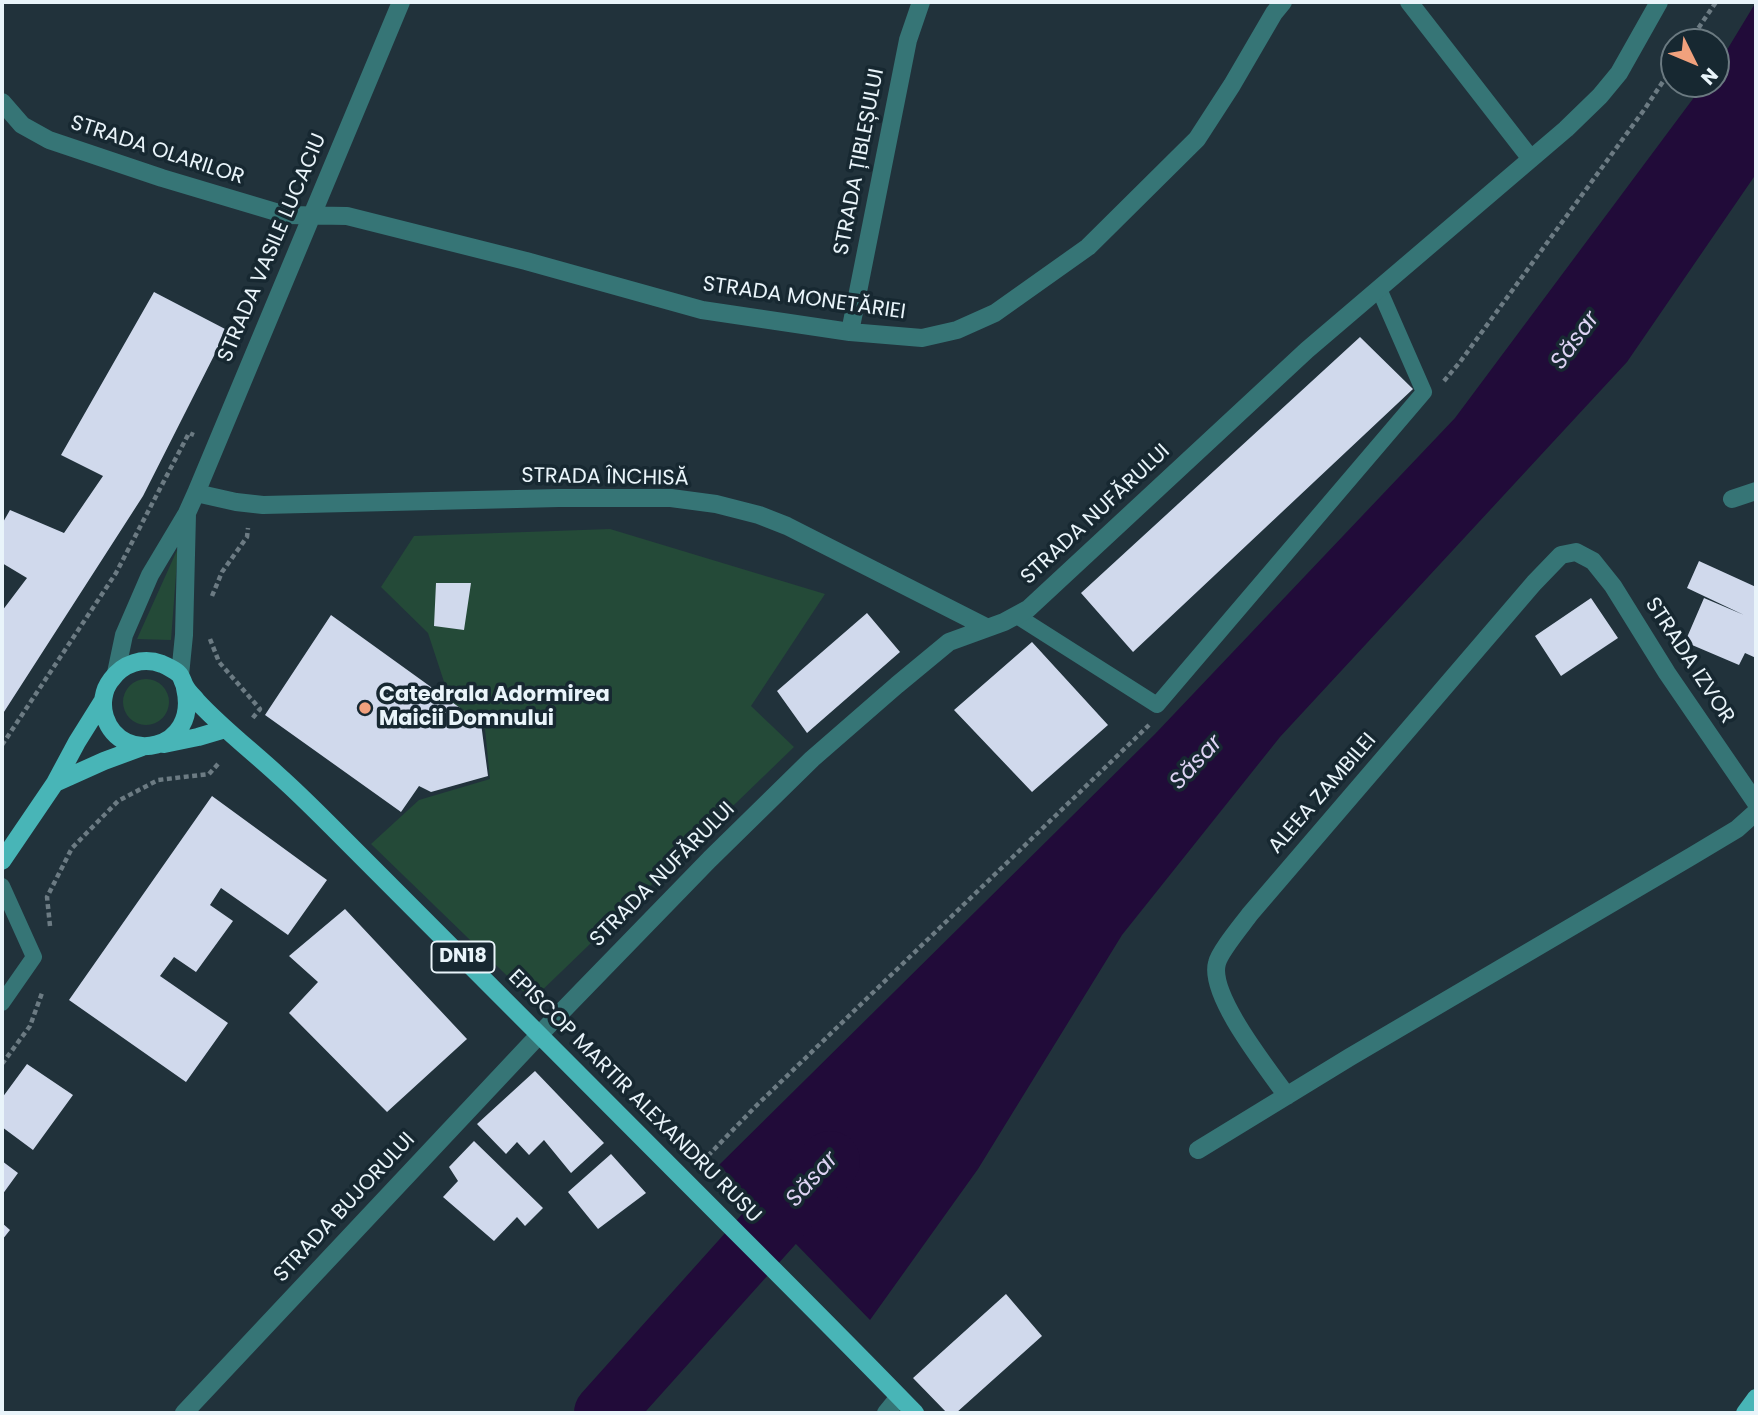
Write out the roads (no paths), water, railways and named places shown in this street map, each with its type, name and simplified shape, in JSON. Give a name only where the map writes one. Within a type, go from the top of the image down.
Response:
[{"type":"main road","points":[[2,861],[55,783],[116,673],[131,663],[147,661],[163,665],[183,682],[188,702],[187,716],[172,738],[104,761],[55,783]]},
{"type":"main road","name":"DN18","points":[[183,682],[225,729]]},
{"type":"main road","points":[[102,702],[109,727],[118,737],[130,743],[149,746],[225,729]]},
{"type":"main road","name":"EPISCOP MARTIR ALEXANDRU RUSU","points":[[225,729],[281,777],[323,818],[915,1413]]},
{"type":"main road","points":[[1745,1413],[1756,1398]]},
{"type":"street","name":"STRADA VASILE LUCACIU","points":[[116,673],[124,635],[150,575],[196,493],[401,2]]},
{"type":"street","name":"STRADA ȚIBLEȘULUI","points":[[850,332],[908,40],[921,2]]},
{"type":"street","name":"STRADA MONETĂRIEI","points":[[311,216],[347,216],[526,261],[702,310],[850,332],[922,338],[957,330],[996,313],[1088,247],[1197,139],[1273,13],[1283,2]]},
{"type":"street","points":[[1409,2],[1531,159]]},
{"type":"street","name":"STRADA NUFĂRULUI","points":[[540,1034],[710,859],[813,759],[949,642],[1017,616],[1028,609],[1307,350],[1566,130],[1619,73],[1659,2]]},
{"type":"street","name":"STRADA OLARILOR","points":[[2,102],[22,125],[49,140],[162,178],[286,215],[311,216]]},
{"type":"street","points":[[1732,499],[1756,491]]},
{"type":"street","name":"STRADA ÎNCHISĂ","points":[[196,493],[263,505],[559,498],[671,498],[716,504],[759,514],[787,526],[986,627]]},
{"type":"street","name":"STRADA VASILE LUCACIU","points":[[183,682],[187,513]]},
{"type":"street","name":"STRADA IZVOR","points":[[1576,552],[1593,561],[1613,586],[1667,673],[1756,803]]},
{"type":"street","name":"ALEEA ZAMBILEI","points":[[1287,1096],[1239,1028],[1219,992],[1216,964],[1250,914],[1534,583],[1561,555],[1576,552]]},
{"type":"street","points":[[1198,1150],[1737,829],[1756,812]]},
{"type":"street","name":"STRADA BUJORULUI","points":[[184,1413],[540,1034]]},
{"type":"street","points":[[886,1413],[899,1397]]},
{"type":"lane","points":[[1017,616],[1157,705],[1424,392],[1379,289]]},
{"type":"lane","points":[[2,886],[34,957],[2,1003]]},
{"type":"water","points":[[1756,2],[1756,174],[1627,362],[1280,737],[1122,935],[978,1169],[870,1320],[719,1165],[1155,734],[1455,418],[1694,98],[1730,98],[1730,45]]},
{"type":"waterway","name":"Săsar","points":[[604,1413],[830,1161]]},
{"type":"place","name":"Catedrala Adormirea Maicii Domnului","points":[[365,708]]}]
